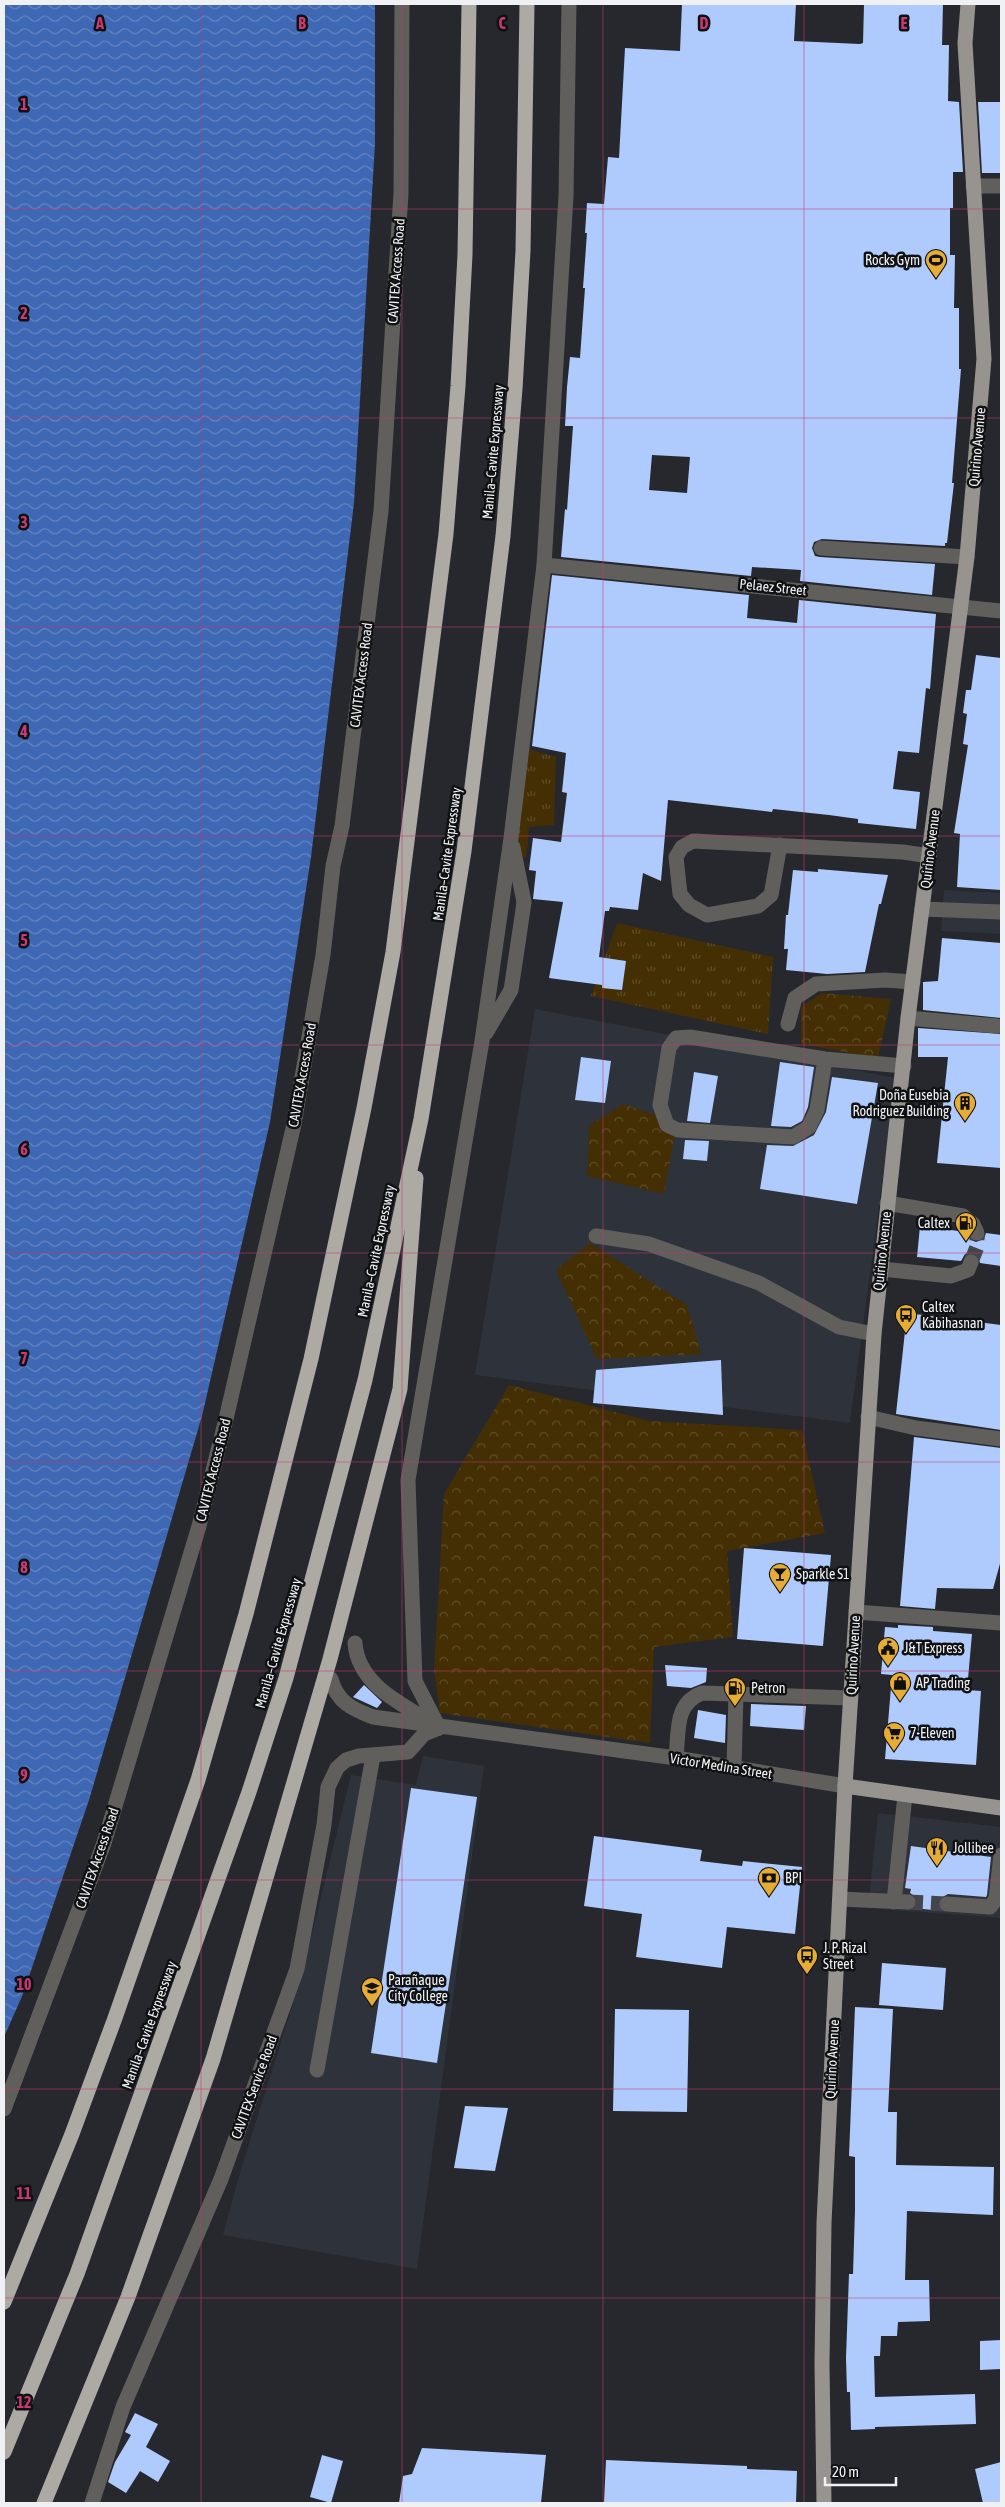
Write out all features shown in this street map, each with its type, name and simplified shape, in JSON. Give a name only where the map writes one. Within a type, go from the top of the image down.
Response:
[{"type":"highway","points":[[4,2302],[86,2098],[198,1780],[246,1614],[308,1368],[364,1108],[393,952],[446,534],[458,386],[465,255],[469,4]]},
{"type":"highway","name":"Manila–Cavite Expressway","points":[[4,2452],[77,2274],[246,1802],[283,1687],[365,1380],[421,1119],[464,851],[502,536],[515,389],[523,251],[527,4]]},
{"type":"highway","points":[[44,2503],[128,2297],[213,2058],[358,1554],[400,1389],[421,1119]]},
{"type":"main road","name":"Quirino Avenue","points":[[824,2503],[824,2223],[845,1786],[874,1334],[908,1018],[966,558],[984,359],[972,186],[965,44],[968,4]]},
{"type":"main road","name":"Victor Medina Street","points":[[845,1786],[1001,1808]]},
{"type":"street","name":"CAVITEX Access Road","points":[[4,2109],[104,1843],[199,1526],[228,1410],[294,1124],[323,955],[333,866],[342,826],[381,511],[402,193],[402,4]]},
{"type":"street","points":[[439,1728],[415,1681],[408,1480],[482,1041],[511,838],[544,564],[566,196],[569,4]]},
{"type":"street","points":[[972,186],[1001,186]]},
{"type":"street","points":[[820,548],[966,558]]},
{"type":"street","name":"Pelaez Street","points":[[544,564],[960,605],[1001,611]]},
{"type":"street","points":[[482,1041],[511,990],[524,902],[511,838]]},
{"type":"street","points":[[780,845],[771,895],[758,906],[707,915],[689,905],[680,894],[676,857],[682,847],[693,841],[780,845],[903,852],[929,856]]},
{"type":"street","points":[[922,909],[1001,912]]},
{"type":"street","points":[[788,1024],[795,998],[816,984],[885,980],[913,982]]},
{"type":"street","points":[[908,1018],[997,1026]]},
{"type":"street","points":[[825,1059],[816,1110],[810,1127],[793,1137],[678,1130],[667,1125],[660,1106],[669,1048],[676,1038],[690,1037],[825,1059],[904,1066]]},
{"type":"street","points":[[887,1203],[963,1216],[973,1224],[976,1233]]},
{"type":"street","points":[[596,1236],[649,1244],[759,1284],[839,1327],[874,1334]]},
{"type":"street","points":[[881,1270],[951,1276],[968,1270],[971,1262]]},
{"type":"street","points":[[868,1417],[916,1428],[1001,1439]]},
{"type":"street","points":[[856,1612],[1001,1623]]},
{"type":"street","points":[[355,1643],[359,1664],[375,1685],[439,1728]]},
{"type":"street","name":"Victor Medina Street","points":[[332,1679],[338,1697],[360,1712],[373,1717],[439,1728],[676,1758],[845,1786]]},
{"type":"street","points":[[676,1758],[682,1707],[690,1697],[702,1693],[851,1698]]},
{"type":"street","points":[[734,1768],[736,1694]]},
{"type":"street","name":"CAVITEX Service Road","points":[[92,2503],[123,2407],[221,2179],[297,1969],[324,1825],[328,1787],[337,1768],[346,1760],[359,1756],[408,1752],[424,1734],[439,1728]]},
{"type":"street","points":[[317,2070],[373,1756]]},
{"type":"street","points":[[840,1899],[901,1902],[905,1795]]},
{"type":"street","points":[[947,1904],[990,1906],[994,1903],[1001,1855]]},
{"type":"shaded area","points":[[944,890],[1001,893],[1001,934],[941,931]]},
{"type":"shaded area","points":[[535,1009],[896,1078],[850,1423],[475,1375]]},
{"type":"shaded area","name":"Parañaque City College","points":[[423,1756],[484,1766],[417,2269],[223,2235],[240,2172],[300,1982],[351,1775],[416,1785]]},
{"type":"shaded area","name":"Jollibee","points":[[878,1813],[1001,1827],[1001,1918],[868,1908]]},
{"type":"green space","points":[[524,748],[556,757],[554,825],[529,827],[526,857],[517,855]]},
{"type":"green space","points":[[617,923],[773,957],[768,1034],[591,996]]},
{"type":"green space","points":[[822,993],[891,999],[878,1058],[801,1044],[801,1007]]},
{"type":"green space","points":[[623,1104],[677,1122],[664,1194],[587,1176],[589,1126]]},
{"type":"green space","points":[[590,1243],[687,1305],[701,1354],[597,1359],[556,1270]]},
{"type":"green space","points":[[509,1385],[650,1421],[802,1430],[825,1533],[727,1551],[733,1637],[654,1647],[650,1743],[440,1713],[434,1670],[444,1494]]},
{"type":"water","points":[[4,4],[375,4],[375,143],[354,503],[311,857],[270,1122],[202,1416],[89,1800],[23,1994],[4,2037]]},
{"type":"building","points":[[682,4],[796,4],[794,41],[860,44],[863,43],[864,4],[943,4],[942,45],[949,45],[948,101],[959,102],[963,172],[953,172],[953,208],[950,208],[950,255],[955,255],[954,308],[959,308],[959,369],[961,369],[952,483],[954,483],[947,543],[945,543],[945,546],[822,539],[814,542],[812,548],[815,556],[820,557],[935,564],[932,595],[800,581],[801,570],[752,567],[751,576],[561,557],[565,509],[567,510],[573,426],[565,426],[567,387],[570,357],[580,358],[585,288],[583,288],[587,203],[604,204],[608,157],[619,158],[625,48],[680,51]],"holes":[[[652,455],[690,457],[687,493],[649,490]]]},
{"type":"building","points":[[978,102],[1001,102],[1001,173],[982,173]]},
{"type":"building","points":[[552,575],[749,595],[747,618],[797,623],[799,600],[936,614],[930,689],[926,688],[919,753],[898,751],[893,789],[920,792],[916,829],[858,823],[858,819],[829,815],[773,809],[772,812],[668,800],[661,881],[643,873],[638,910],[610,907],[609,911],[605,911],[599,957],[626,961],[622,990],[602,988],[602,985],[549,978],[563,902],[533,899],[536,871],[529,870],[533,838],[561,842],[567,793],[562,792],[566,753],[532,746]]},
{"type":"building","points":[[976,655],[1001,658],[1001,890],[957,887],[960,834],[954,833],[968,745],[963,744],[967,714],[963,713],[966,690],[971,690]]},
{"type":"building","points":[[818,869],[888,875],[881,904],[879,904],[865,972],[827,974],[786,970],[788,949],[784,949],[786,915],[788,915],[793,870],[818,872]]},
{"type":"building","points":[[942,938],[1001,943],[1001,1018],[923,1010],[923,982],[938,981]]},
{"type":"building","points":[[918,1028],[1001,1034],[1001,1168],[937,1163],[948,1057],[918,1057]]},
{"type":"building","points":[[581,1057],[611,1061],[605,1103],[575,1100]]},
{"type":"building","points":[[780,1062],[814,1067],[808,1107],[802,1121],[791,1127],[771,1126]]},
{"type":"building","points":[[694,1072],[718,1076],[710,1123],[687,1121]]},
{"type":"building","points":[[832,1077],[878,1083],[857,1204],[760,1189],[767,1145],[793,1146],[814,1135],[826,1112]]},
{"type":"building","points":[[685,1140],[709,1141],[707,1161],[683,1159]]},
{"type":"building","points":[[920,1226],[966,1232],[971,1240],[976,1242],[984,1239],[986,1233],[1001,1235],[1001,1266],[980,1263],[978,1256],[974,1253],[965,1254],[961,1261],[917,1257]]},
{"type":"building","points":[[907,1313],[1001,1325],[1001,1430],[896,1414]]},
{"type":"building","points":[[721,1360],[723,1415],[593,1403],[596,1370]]},
{"type":"building","points":[[914,1437],[1001,1448],[1001,1560],[993,1589],[937,1588],[935,1609],[900,1606]]},
{"type":"building","points":[[744,1548],[831,1555],[823,1646],[737,1639]]},
{"type":"building","points":[[898,1625],[933,1627],[933,1631],[972,1634],[967,1690],[981,1691],[976,1765],[885,1759],[892,1675],[881,1674],[885,1627],[898,1628]]},
{"type":"building","points":[[665,1665],[707,1668],[706,1682],[691,1688],[667,1686]]},
{"type":"building","points":[[364,1685],[382,1702],[377,1708],[353,1697]]},
{"type":"building","points":[[751,1704],[806,1706],[804,1730],[750,1726]]},
{"type":"building","points":[[698,1710],[726,1715],[725,1743],[694,1738]]},
{"type":"building","points":[[411,1788],[477,1797],[437,2063],[371,2053]]},
{"type":"building","points":[[594,1836],[702,1850],[700,1861],[742,1866],[743,1861],[802,1867],[795,1934],[727,1927],[722,1968],[636,1957],[642,1914],[584,1906]]},
{"type":"building","points":[[911,1846],[991,1857],[986,1897],[948,1894],[939,1899],[938,1904],[941,1911],[915,1908],[916,1897],[910,1893],[911,1889],[905,1888]]},
{"type":"building","points":[[882,1963],[946,1968],[943,2010],[879,2005]]},
{"type":"building","points":[[855,2007],[893,2009],[888,2112],[897,2112],[896,2165],[994,2167],[993,2215],[907,2211],[905,2280],[929,2280],[930,2321],[898,2322],[897,2336],[881,2336],[880,2356],[874,2356],[875,2397],[975,2394],[976,2424],[875,2427],[875,2429],[851,2430],[850,2392],[847,2392],[846,2358],[849,2274],[853,2274],[855,2210],[855,2157],[849,2156]]},
{"type":"building","points":[[615,2009],[689,2010],[687,2112],[613,2111]]},
{"type":"building","points":[[465,2106],[508,2108],[495,2171],[454,2168]]},
{"type":"building","points":[[1001,2340],[1001,2369],[980,2370],[980,2341]]},
{"type":"building","points":[[135,2413],[158,2424],[146,2447],[170,2461],[158,2482],[140,2471],[126,2493],[108,2482],[115,2462],[131,2435],[125,2432]]},
{"type":"building","points":[[422,2448],[546,2455],[541,2503],[399,2503],[403,2476],[412,2474]]},
{"type":"building","points":[[322,2455],[343,2461],[331,2503],[310,2497]]},
{"type":"building","points":[[606,2460],[747,2466],[747,2469],[797,2471],[796,2503],[604,2503]]},
{"type":"building","points":[[1001,2462],[1001,2503],[983,2503],[975,2469]]},
{"type":"tunnel","points":[[971,1262],[977,1247],[977,1233]]},
{"type":"tunnel","points":[[908,1902],[947,1904]]},
{"type":"place","name":"Rocks Gym","points":[[936,279]]},
{"type":"place","name":"Doña Eusebia Rodriguez Building","points":[[965,1122]]},
{"type":"place","name":"Caltex","points":[[966,1242]]},
{"type":"place","name":"Caltex Kabihasnan","points":[[906,1334]]},
{"type":"place","name":"Sparkle S1","points":[[780,1593]]},
{"type":"place","name":"J&T Express","points":[[888,1667]]},
{"type":"place","name":"AP Trading","points":[[900,1702]]},
{"type":"place","name":"Petron","points":[[735,1707]]},
{"type":"place","name":"7-Eleven","points":[[894,1752]]},
{"type":"place","name":"Jollibee","points":[[937,1867]]},
{"type":"place","name":"BPI","points":[[769,1897]]},
{"type":"place","name":"J. P. Rizal Street","points":[[807,1975]]},
{"type":"place","name":"Parañaque City College","points":[[372,2007]]}]
